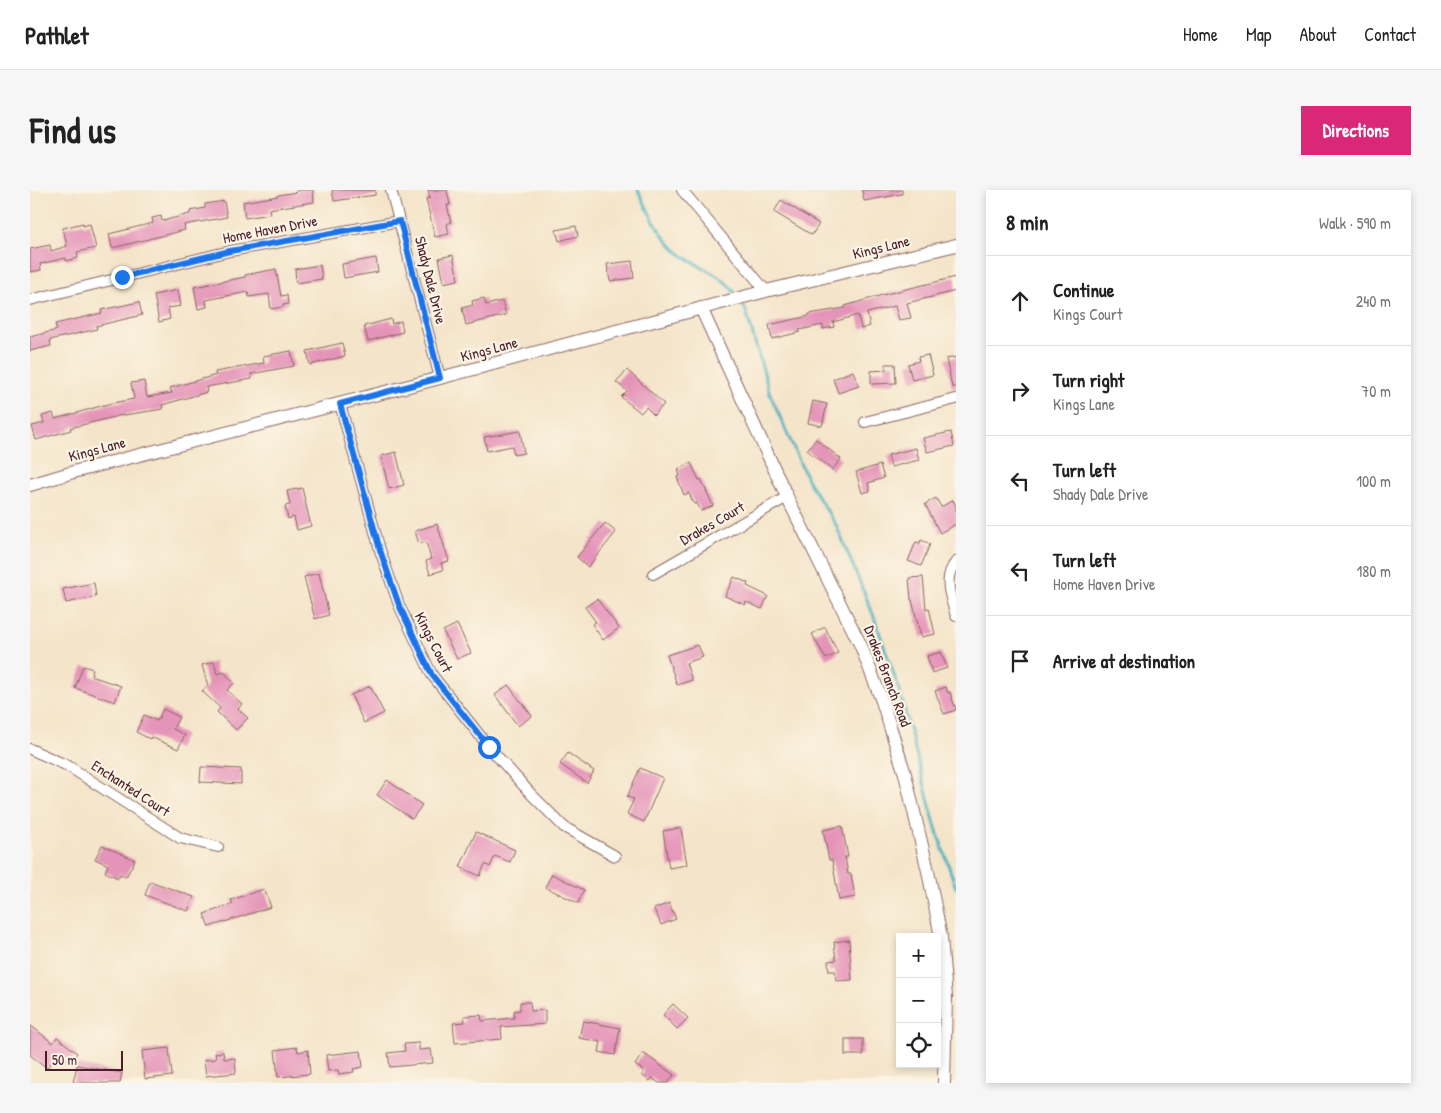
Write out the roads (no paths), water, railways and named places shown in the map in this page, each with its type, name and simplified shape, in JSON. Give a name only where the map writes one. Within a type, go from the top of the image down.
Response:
[{"type":"street","name":"Shady Dale Drive","points":[[391,190],[440,378]]},
{"type":"street","points":[[682,190],[766,291]]},
{"type":"street","name":"Home Haven Drive","points":[[30,300],[230,251],[400,221]]},
{"type":"street","name":"Kings Lane","points":[[30,485],[77,471],[440,378],[766,291],[956,245]]},
{"type":"street","name":"Drakes Branch Road","points":[[701,308],[741,400],[861,646],[882,701],[905,774],[941,936],[946,997],[944,1083]]},
{"type":"street","points":[[865,422],[956,399]]},
{"type":"street","name":"Kings Court","points":[[340,404],[380,550],[399,605],[432,675],[489,747],[531,794],[564,827],[615,856]]},
{"type":"street","name":"Drakes Court","points":[[653,574],[787,497]]},
{"type":"street","points":[[956,562],[951,568],[947,583],[956,616]]},
{"type":"street","name":"Enchanted Court","points":[[30,749],[68,766],[180,838],[218,848]]},
{"type":"waterway","points":[[638,190],[657,226],[677,251],[720,278],[737,296]]},
{"type":"waterway","points":[[741,301],[746,311],[770,394],[808,481],[836,525],[873,614],[899,689],[935,825],[956,888]]}]
